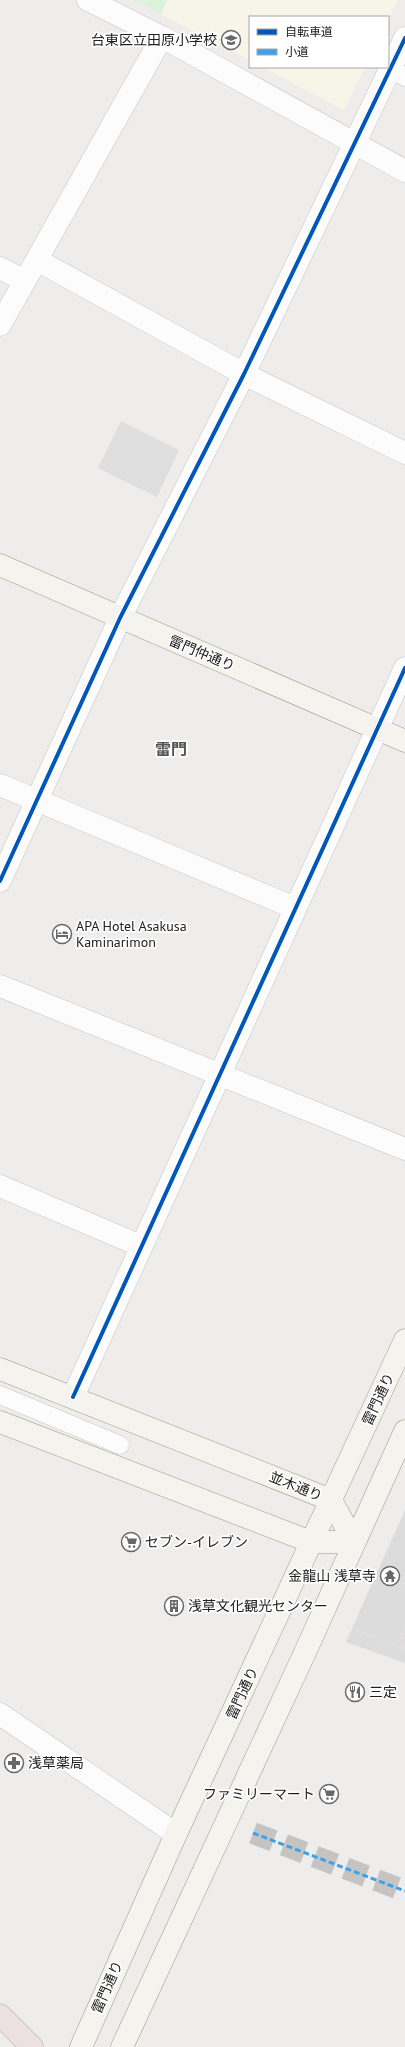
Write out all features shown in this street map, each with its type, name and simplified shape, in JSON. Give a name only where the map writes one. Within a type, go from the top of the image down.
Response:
[{"type":"highway","points":[[0,2015],[32,2047]]},
{"type":"street","points":[[88,0],[162,37],[355,145],[405,171]]},
{"type":"street","points":[[0,325],[162,37]]},
{"type":"street","points":[[0,881],[120,618],[244,374],[355,145],[397,73],[405,38]]},
{"type":"street","points":[[37,260],[244,374],[405,453]]},
{"type":"street","points":[[0,268],[25,281]]},
{"type":"street","name":"雷門仲通り","points":[[0,565],[405,740]]},
{"type":"street","points":[[73,1397],[405,668]]},
{"type":"street","points":[[0,786],[295,908]]},
{"type":"street","points":[[0,986],[405,1149]]},
{"type":"street","points":[[0,1186],[141,1246]]},
{"type":"street","name":"雷門通り","points":[[81,2047],[176,1834],[405,1340]]},
{"type":"street","name":"並木通り","points":[[0,1369],[331,1500],[354,1542]]},
{"type":"street","points":[[0,1422],[311,1542],[354,1542]]},
{"type":"street","points":[[122,2047],[405,1431]]},
{"type":"street","points":[[0,1714],[176,1834]]},
{"type":"lane","points":[[0,1395],[120,1445]]},
{"type":"path","points":[[371,1571],[405,1585]]},
{"type":"path","points":[[397,1646],[405,1625]]},
{"type":"path","points":[[346,1627],[405,1649]]},
{"type":"shaded area","name":"台東区立田原小学校","points":[[167,0],[398,0],[389,18],[389,16],[249,16],[249,59],[161,14]]},
{"type":"shaded area","points":[[265,68],[365,68],[344,110]]},
{"type":"shaded area","points":[[121,421],[179,450],[157,497],[98,468]]},
{"type":"shaded area","name":"金龍山 浅草寺","points":[[405,1510],[405,1663],[346,1642]]},
{"type":"green space","points":[[135,0],[167,0],[161,14]]},
{"type":"tunnel","points":[[253,1833],[405,1891]]},
{"type":"marked path","points":[[253,1833],[405,1891]]},
{"type":"cycle path","points":[[0,881],[120,618],[244,374],[405,38]]},
{"type":"cycle path","points":[[73,1397],[405,668]]},
{"type":"place","name":"台東区立田原小学校","points":[[231,40]]},
{"type":"place","name":"APA Hotel Asakusa Kaminarimon","points":[[62,934]]},
{"type":"place","name":"セブン-イレブン","points":[[131,1542]]},
{"type":"place","name":"金龍山 浅草寺","points":[[390,1576]]},
{"type":"place","name":"浅草文化観光センター","points":[[174,1606]]},
{"type":"place","name":"三定","points":[[355,1692]]},
{"type":"place","name":"浅草薬局","points":[[14,1763]]},
{"type":"place","name":"ファミリーマート","points":[[329,1794]]},
{"type":"district","name":"雷門","points":[[171,749]]}]
